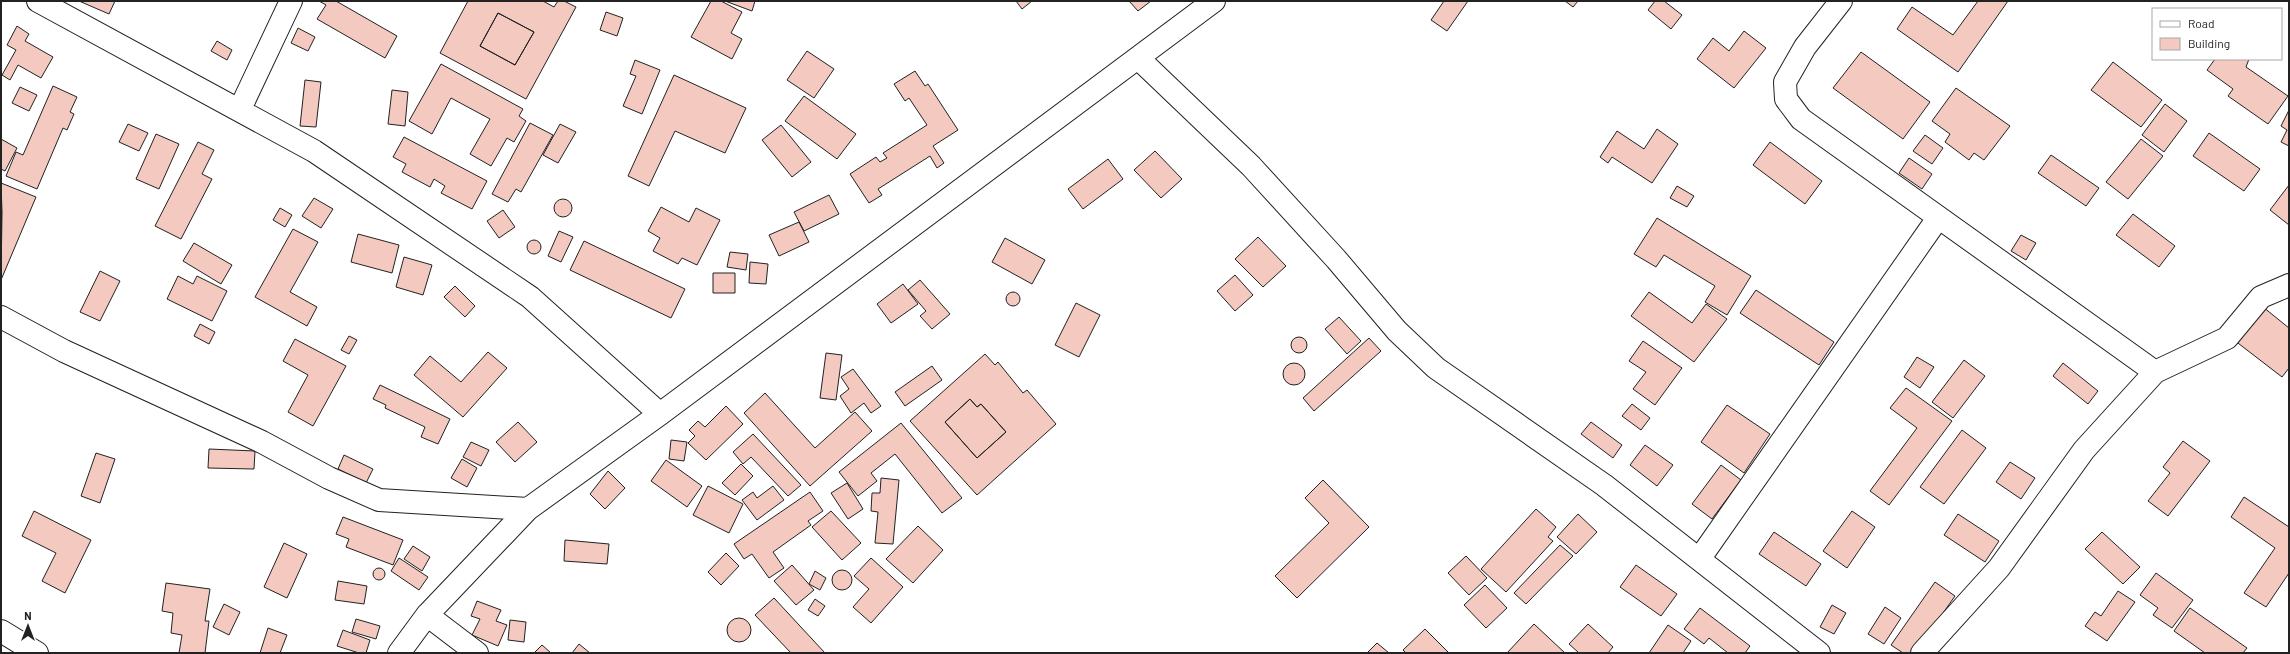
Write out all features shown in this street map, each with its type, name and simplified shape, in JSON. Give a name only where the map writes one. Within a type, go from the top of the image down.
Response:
[{"type":"street","points":[[38,1],[240,109],[314,151],[530,297],[660,414]]},
{"type":"street","points":[[240,109],[291,1]]},
{"type":"street","points":[[399,653],[427,615],[528,509],[660,414],[1214,1]]},
{"type":"street","points":[[1842,1],[1805,47],[1785,82],[1786,99],[1801,119],[2155,372]]},
{"type":"street","points":[[1138,58],[1251,166],[1336,259],[1397,330],[1436,368],[1604,485],[1700,558],[1818,653]]},
{"type":"street","points":[[1700,558],[1938,218]]},
{"type":"street","points":[[1922,653],[1999,568],[2084,450],[2155,372],[2227,338],[2261,297],[2289,285]]},
{"type":"street","points":[[1,317],[64,351],[262,442],[329,478],[379,500],[528,509]]},
{"type":"street","points":[[427,615],[477,653]]},
{"type":"street","points":[[1,631],[37,653]]},
{"type":"building","points":[[79,1],[115,1],[109,14]]},
{"type":"building","points":[[319,1],[336,1],[397,36],[385,58],[317,19],[326,5]]},
{"type":"building","points":[[468,1],[543,1],[554,7],[558,1],[564,1],[576,7],[526,99],[440,53]],"holes":[[[498,13],[534,32],[515,65],[480,46]]]},
{"type":"building","points":[[711,1],[721,1],[742,12],[731,33],[742,39],[732,59],[691,37]]},
{"type":"building","points":[[725,1],[755,1],[752,11]]},
{"type":"building","points":[[1016,1],[1032,1],[1022,9]]},
{"type":"building","points":[[1129,1],[1151,1],[1138,11]]},
{"type":"building","points":[[1444,1],[1468,1],[1447,31],[1431,20]]},
{"type":"building","points":[[1565,1],[1578,1],[1573,7]]},
{"type":"building","points":[[1655,1],[1664,1],[1682,15],[1671,29],[1648,10]]},
{"type":"building","points":[[1978,1],[2008,1],[1958,72],[1897,29],[1912,7],[1953,35]]},
{"type":"building","points":[[606,12],[623,18],[617,36],[600,30]]},
{"type":"building","points":[[498,13],[534,32],[515,65],[480,46]]},
{"type":"building","points":[[17,26],[29,34],[25,41],[53,57],[41,78],[18,65],[10,80],[2,75],[16,50],[7,45]]},
{"type":"building","points":[[298,28],[315,37],[308,51],[291,43]]},
{"type":"building","points":[[1744,31],[1766,48],[1734,88],[1697,59],[1713,38],[1729,51]]},
{"type":"building","points":[[217,41],[232,50],[227,60],[211,51]]},
{"type":"building","points":[[807,51],[834,69],[814,98],[787,80]]},
{"type":"building","points":[[1861,52],[1930,102],[1903,139],[1833,88]]},
{"type":"building","points":[[635,60],[660,70],[642,114],[623,106],[636,76],[630,74]]},
{"type":"building","points":[[2214,60],[2249,60],[2246,67],[2288,96],[2268,124],[2228,96],[2233,89],[2207,70]]},
{"type":"building","points":[[2113,62],[2162,100],[2141,127],[2091,90]]},
{"type":"building","points":[[441,64],[523,109],[519,116],[526,121],[514,142],[507,138],[491,166],[470,154],[490,119],[451,98],[432,134],[409,121]]},
{"type":"building","points":[[915,71],[925,86],[928,84],[958,130],[933,146],[944,163],[937,168],[930,156],[878,189],[882,195],[869,203],[850,174],[876,157],[880,162],[887,158],[883,153],[927,125],[909,98],[905,101],[894,84]]},
{"type":"building","points":[[674,75],[746,108],[725,153],[675,131],[649,186],[628,176]]},
{"type":"building","points":[[305,80],[321,82],[316,127],[300,126]]},
{"type":"building","points":[[53,86],[77,97],[70,112],[74,114],[67,130],[63,128],[37,189],[6,176],[16,152],[23,155]]},
{"type":"building","points":[[20,87],[37,95],[29,111],[12,103]]},
{"type":"building","points":[[1956,88],[2010,126],[1984,160],[1974,153],[1969,160],[1945,142],[1950,134],[1932,121]]},
{"type":"building","points":[[392,90],[408,92],[405,126],[388,124]]},
{"type":"building","points":[[804,96],[856,134],[837,159],[785,121]]},
{"type":"building","points":[[2165,104],[2187,121],[2164,152],[2142,135]]},
{"type":"building","points":[[2289,110],[2289,146],[2281,142],[2287,130],[2281,126]]},
{"type":"building","points":[[530,123],[553,135],[521,192],[516,189],[508,202],[492,194]]},
{"type":"building","points":[[128,124],[148,133],[139,151],[119,142]]},
{"type":"building","points":[[560,124],[576,132],[558,163],[543,155]]},
{"type":"building","points":[[781,125],[811,162],[792,177],[762,140]]},
{"type":"building","points":[[1657,129],[1678,144],[1652,183],[1612,157],[1608,163],[1600,157],[1617,131],[1644,149]]},
{"type":"building","points":[[2209,133],[2260,169],[2244,191],[2193,156]]},
{"type":"building","points":[[156,134],[179,144],[159,189],[136,179]]},
{"type":"building","points":[[1925,135],[1943,148],[1932,164],[1913,151]]},
{"type":"building","points":[[404,137],[487,181],[472,209],[441,193],[445,186],[434,179],[430,187],[402,172],[406,164],[393,157]]},
{"type":"building","points":[[1,139],[17,148],[5,171],[1,169]]},
{"type":"building","points":[[2141,139],[2163,156],[2128,199],[2106,182]]},
{"type":"building","points":[[198,142],[214,150],[202,174],[212,179],[181,239],[155,226]]},
{"type":"building","points":[[1770,142],[1822,181],[1805,204],[1753,165]]},
{"type":"building","points":[[1155,151],[1182,179],[1161,198],[1134,170]]},
{"type":"building","points":[[2051,155],[2099,188],[2086,206],[2038,173]]},
{"type":"building","points":[[1909,158],[1932,174],[1922,189],[1899,173]]},
{"type":"building","points":[[1108,159],[1123,179],[1083,209],[1068,189]]},
{"type":"building","points":[[1,183],[36,197],[1,280],[2,212]]},
{"type":"building","points":[[2289,185],[2289,225],[2270,210]]},
{"type":"building","points":[[1677,186],[1694,196],[1687,207],[1670,198]]},
{"type":"building","points":[[829,195],[839,214],[804,231],[794,212]]},
{"type":"building","points":[[314,198],[333,209],[321,228],[302,216]]},
{"type":"building","points":[[559,199],[567,199],[572,204],[570,215],[567,217],[559,217],[554,212],[554,204]]},
{"type":"building","points":[[661,207],[689,222],[696,208],[720,220],[697,265],[682,258],[678,264],[653,251],[660,238],[648,231]]},
{"type":"building","points":[[280,208],[292,215],[285,227],[273,220]]},
{"type":"building","points":[[503,210],[515,227],[499,238],[487,221]]},
{"type":"building","points":[[2133,214],[2175,246],[2159,267],[2116,235]]},
{"type":"building","points":[[1657,218],[1751,276],[1727,315],[1705,302],[1715,286],[1664,255],[1656,267],[1634,254]]},
{"type":"building","points":[[799,222],[809,242],[779,256],[769,235]]},
{"type":"building","points":[[293,229],[318,242],[290,292],[317,307],[307,326],[255,297]]},
{"type":"building","points":[[559,231],[573,237],[561,262],[548,256]]},
{"type":"building","points":[[358,234],[399,245],[392,273],[351,262]]},
{"type":"building","points":[[2021,235],[2036,243],[2026,260],[2011,251]]},
{"type":"building","points":[[1258,237],[1286,266],[1263,287],[1235,259]]},
{"type":"building","points":[[1005,238],[1045,260],[1032,284],[992,262]]},
{"type":"building","points":[[534,240],[539,242],[541,247],[539,252],[534,254],[529,252],[527,247],[529,242]]},
{"type":"building","points":[[584,241],[685,289],[671,318],[570,270]]},
{"type":"building","points":[[194,243],[232,265],[221,284],[183,261]]},
{"type":"building","points":[[730,252],[748,254],[746,270],[727,267]]},
{"type":"building","points":[[404,257],[432,265],[423,295],[396,287]]},
{"type":"building","points":[[750,262],[768,264],[766,284],[749,283]]},
{"type":"building","points":[[100,271],[120,281],[100,321],[80,312]]},
{"type":"building","points":[[713,273],[735,273],[735,293],[713,293]]},
{"type":"building","points":[[1235,275],[1253,295],[1235,311],[1217,291]]},
{"type":"building","points":[[178,276],[193,284],[197,276],[227,291],[212,321],[167,299]]},
{"type":"building","points":[[920,280],[950,314],[932,329],[920,316],[926,311],[908,290]]},
{"type":"building","points":[[903,284],[918,304],[891,323],[877,304]]},
{"type":"building","points":[[455,286],[475,306],[465,317],[444,297]]},
{"type":"building","points":[[1756,290],[1834,342],[1819,365],[1740,313]]},
{"type":"building","points":[[1010,292],[1016,292],[1020,296],[1020,302],[1016,306],[1010,306],[1006,302],[1006,296]]},
{"type":"building","points":[[1649,292],[1692,323],[1706,304],[1727,319],[1694,362],[1631,316]]},
{"type":"building","points":[[1076,303],[1100,315],[1079,357],[1055,345]]},
{"type":"building","points":[[2263,307],[2289,328],[2289,368],[2282,377],[2234,340]]},
{"type":"building","points":[[1339,317],[1361,341],[1347,354],[1325,329]]},
{"type":"building","points":[[200,324],[215,332],[209,344],[194,336]]},
{"type":"building","points":[[349,336],[357,340],[349,354],[341,350]]},
{"type":"building","points":[[1299,337],[1306,342],[1307,345],[1302,352],[1299,353],[1292,348],[1291,345],[1296,338]]},
{"type":"building","points":[[1369,338],[1381,351],[1314,411],[1303,398]]},
{"type":"building","points":[[295,339],[346,366],[313,426],[288,412],[308,375],[283,361]]},
{"type":"building","points":[[1643,341],[1682,368],[1655,405],[1633,389],[1646,372],[1629,361]]},
{"type":"building","points":[[488,352],[507,368],[463,417],[414,375],[430,356],[461,382]]},
{"type":"building","points":[[826,353],[842,355],[836,400],[820,398]]},
{"type":"building","points":[[985,354],[995,365],[998,362],[1023,393],[1027,390],[1056,424],[977,495],[910,421]],"holes":[[[970,399],[977,407],[981,404],[1006,432],[977,458],[945,422]]]},
{"type":"building","points":[[1917,357],[1934,367],[1920,388],[1904,377]]},
{"type":"building","points":[[1964,360],[1985,376],[1953,418],[1932,402]]},
{"type":"building","points":[[1294,363],[1302,366],[1305,374],[1302,382],[1294,385],[1286,382],[1283,374],[1286,366]]},
{"type":"building","points":[[2063,363],[2098,391],[2088,404],[2053,376]]},
{"type":"building","points":[[932,366],[942,380],[905,406],[895,392]]},
{"type":"building","points":[[853,369],[881,406],[871,413],[864,403],[851,413],[840,396],[849,389],[841,377]]},
{"type":"building","points":[[380,385],[450,419],[438,444],[421,437],[425,427],[385,408],[386,405],[373,399]]},
{"type":"building","points":[[1906,388],[1952,421],[1889,505],[1870,491],[1917,428],[1890,408]]},
{"type":"building","points":[[765,393],[815,448],[855,412],[872,431],[810,486],[744,413]]},
{"type":"building","points":[[970,399],[977,407],[981,404],[1006,432],[977,458],[945,422]]},
{"type":"building","points":[[1632,404],[1650,418],[1641,430],[1622,416]]},
{"type":"building","points":[[1727,405],[1770,434],[1744,473],[1701,442]]},
{"type":"building","points":[[726,406],[743,424],[706,460],[688,443],[695,436],[689,430],[698,421],[705,427]]},
{"type":"building","points":[[518,422],[537,442],[515,462],[496,442]]},
{"type":"building","points":[[1591,422],[1622,445],[1613,458],[1581,434]]},
{"type":"building","points":[[901,423],[962,498],[942,513],[895,454],[871,473],[877,481],[858,496],[839,472]]},
{"type":"building","points":[[1962,430],[1986,448],[1944,504],[1920,487]]},
{"type":"building","points":[[753,434],[801,485],[788,496],[751,457],[743,464],[733,452]]},
{"type":"building","points":[[671,440],[687,442],[684,461],[669,459]]},
{"type":"building","points":[[2183,441],[2210,461],[2168,516],[2148,501],[2170,473],[2163,467]]},
{"type":"building","points":[[471,442],[489,450],[481,466],[463,457]]},
{"type":"building","points":[[1645,445],[1673,465],[1657,486],[1630,465]]},
{"type":"building","points":[[209,449],[255,451],[254,469],[208,468]]},
{"type":"building","points":[[96,453],[115,459],[100,503],[81,496]]},
{"type":"building","points":[[344,455],[373,469],[366,483],[338,469]]},
{"type":"building","points":[[462,459],[477,468],[467,487],[451,478]]},
{"type":"building","points":[[666,460],[702,486],[687,507],[651,481]]},
{"type":"building","points":[[2010,462],[2035,478],[2021,499],[1996,482]]},
{"type":"building","points":[[741,464],[753,476],[735,495],[722,483]]},
{"type":"building","points":[[1721,465],[1741,480],[1712,519],[1692,504]]},
{"type":"building","points":[[608,471],[625,488],[605,509],[590,494]]},
{"type":"building","points":[[881,478],[899,480],[893,544],[875,543],[878,512],[871,511],[872,493],[880,493]]},
{"type":"building","points":[[1323,480],[1369,527],[1297,598],[1275,576],[1329,523],[1305,498]]},
{"type":"building","points":[[847,483],[863,509],[848,519],[831,493]]},
{"type":"building","points":[[708,486],[743,504],[729,533],[693,515]]},
{"type":"building","points":[[773,486],[784,500],[757,520],[742,500],[753,492],[757,498]]},
{"type":"building","points":[[810,492],[823,511],[808,521],[811,525],[773,552],[784,568],[769,578],[752,554],[744,559],[734,544]]},
{"type":"building","points":[[2244,497],[2289,527],[2289,573],[2266,607],[2244,593],[2275,548],[2231,517]]},
{"type":"building","points":[[1536,509],[1556,527],[1548,537],[1553,541],[1506,592],[1481,569]]},
{"type":"building","points":[[34,511],[91,540],[65,593],[42,581],[56,553],[22,536]]},
{"type":"building","points":[[831,511],[861,543],[842,560],[812,527]]},
{"type":"building","points":[[1852,511],[1875,527],[1847,568],[1823,551]]},
{"type":"building","points":[[1578,514],[1597,532],[1576,554],[1557,537]]},
{"type":"building","points":[[1958,514],[1999,541],[1985,562],[1944,535]]},
{"type":"building","points":[[343,517],[403,540],[393,565],[346,547],[349,539],[336,534]]},
{"type":"building","points":[[918,526],[943,550],[913,583],[886,559]]},
{"type":"building","points":[[1774,532],[1821,564],[1806,586],[1759,554]]},
{"type":"building","points":[[2102,532],[2140,567],[2123,584],[2085,549]]},
{"type":"building","points":[[565,540],[609,544],[607,564],[564,561]]},
{"type":"building","points":[[284,543],[307,554],[287,598],[264,587]]},
{"type":"building","points":[[1560,545],[1573,556],[1526,604],[1514,593]]},
{"type":"building","points":[[413,546],[430,557],[422,571],[404,559]]},
{"type":"building","points":[[726,553],[739,566],[721,585],[708,572]]},
{"type":"building","points":[[1466,556],[1487,578],[1469,595],[1448,573]]},
{"type":"building","points":[[399,558],[428,577],[419,590],[391,571]]},
{"type":"building","points":[[871,558],[903,587],[871,623],[853,607],[869,589],[854,576]]},
{"type":"building","points":[[792,565],[814,590],[796,605],[774,581]]},
{"type":"building","points":[[1636,565],[1677,594],[1661,616],[1620,587]]},
{"type":"building","points":[[381,568],[384,569],[384,579],[377,580],[374,579],[373,572],[374,569]]},
{"type":"building","points":[[842,570],[849,573],[852,580],[849,587],[842,590],[835,587],[832,580],[835,573]]},
{"type":"building","points":[[815,571],[826,578],[820,590],[809,584]]},
{"type":"building","points":[[2156,573],[2193,600],[2172,628],[2153,615],[2158,608],[2140,595]]},
{"type":"building","points":[[338,581],[367,586],[364,604],[335,600]]},
{"type":"building","points":[[1935,582],[1955,596],[1915,653],[1903,653],[1891,645]]},
{"type":"building","points":[[166,583],[210,589],[205,621],[209,621],[205,653],[179,653],[182,635],[171,633],[173,613],[162,611]]},
{"type":"building","points":[[1485,585],[1507,608],[1486,628],[1464,605]]},
{"type":"building","points":[[2118,591],[2135,602],[2107,641],[2085,626],[2095,612],[2101,616]]},
{"type":"building","points":[[774,598],[825,653],[791,653],[755,615]]},
{"type":"building","points":[[815,599],[825,606],[818,616],[808,610]]},
{"type":"building","points":[[477,601],[501,610],[496,621],[507,625],[498,646],[472,635],[480,619],[471,616]]},
{"type":"building","points":[[224,604],[240,612],[229,635],[213,627]]},
{"type":"building","points":[[1832,605],[1846,613],[1834,634],[1820,627]]},
{"type":"building","points":[[1885,607],[1901,618],[1884,644],[1868,634]]},
{"type":"building","points":[[1700,608],[1750,646],[1745,653],[1728,653],[1709,638],[1704,644],[1684,629]]},
{"type":"building","points":[[2190,608],[2247,648],[2243,653],[2205,653],[2174,631]]},
{"type":"building","points":[[739,618],[747,622],[751,630],[747,638],[739,642],[731,638],[727,630],[731,622]]},
{"type":"building","points":[[356,619],[380,626],[376,639],[352,632]]},
{"type":"building","points":[[510,620],[526,622],[524,642],[508,640]]},
{"type":"building","points":[[1534,624],[1565,653],[1507,653]]},
{"type":"building","points":[[1588,624],[1613,647],[1608,653],[1579,653],[1569,644]]},
{"type":"building","points":[[1668,625],[1691,641],[1683,653],[1649,653]]},
{"type":"building","points":[[268,628],[287,635],[280,653],[260,653]]},
{"type":"building","points":[[1425,629],[1449,653],[1406,653],[1403,650]]},
{"type":"building","points":[[343,630],[370,640],[366,653],[359,653],[337,646]]},
{"type":"building","points":[[1377,643],[1389,653],[1367,653]]},
{"type":"building","points":[[579,644],[590,653],[572,653]]},
{"type":"building","points":[[542,645],[551,653],[534,653]]}]
